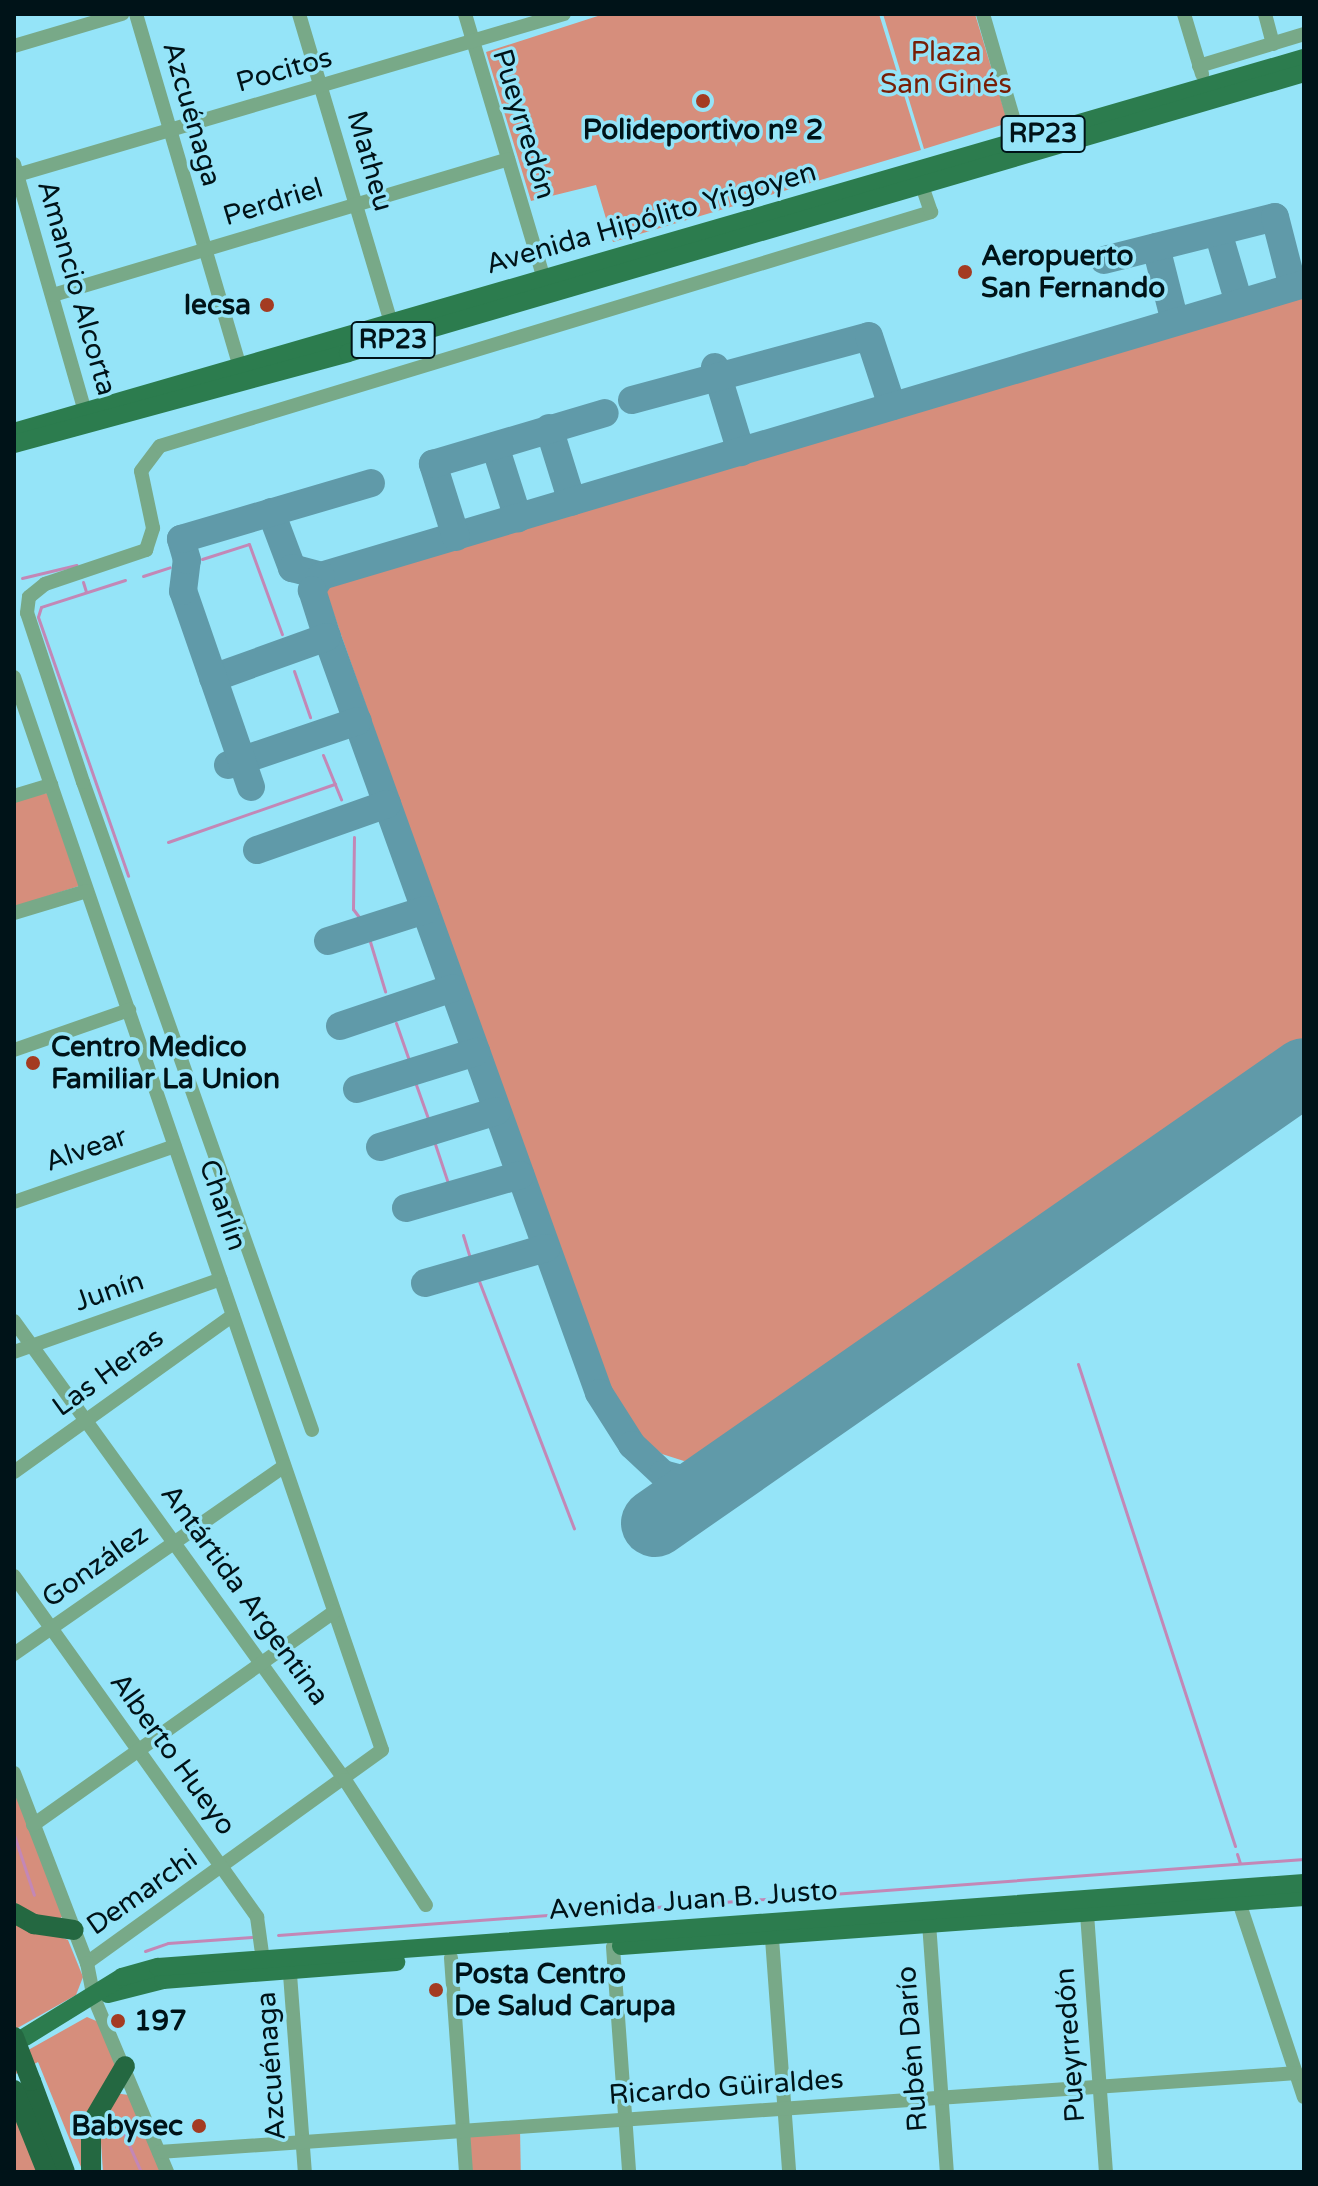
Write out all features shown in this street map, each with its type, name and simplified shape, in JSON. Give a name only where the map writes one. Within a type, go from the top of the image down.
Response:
[{"type":"highway","points":[[14,1913],[34,1924],[74,1930]]},
{"type":"highway","points":[[19,2037],[23,2086],[47,2172]]},
{"type":"highway","points":[[91,2172],[91,2124],[125,2066]]},
{"type":"highway","points":[[23,2086],[65,2172]]},
{"type":"main road","name":"Avenida Hipólito Yrigoyen","points":[[14,444],[240,368],[345,345],[391,323],[546,286],[922,186],[1208,95],[1304,58]]},
{"type":"main road","name":"Avenida Hipólito Yrigoyen","points":[[14,432],[88,419],[345,345],[1020,141],[1304,73]]},
{"type":"main road","name":"Avenida Juan B. Justo","points":[[289,1964],[451,1958],[613,1947],[771,1929],[1087,1914],[1237,1895],[1304,1883]]},
{"type":"main road","name":"Avenida Juan B. Justo","points":[[19,2037],[136,1972],[264,1966],[1237,1895],[1304,1897]]},
{"type":"street","points":[[14,46],[122,14]]},
{"type":"street","name":"Azcuénaga","points":[[136,14],[240,368]]},
{"type":"street","name":"Matheu","points":[[299,14],[391,323]]},
{"type":"street","name":"Pueyrredón","points":[[465,14],[546,286]]},
{"type":"street","points":[[1000,14],[984,16],[1020,141]]},
{"type":"street","points":[[1184,14],[1208,95]]},
{"type":"street","points":[[1265,14],[1273,44]]},
{"type":"street","name":"Pocitos","points":[[16,169],[170,130],[554,15]]},
{"type":"street","points":[[1199,66],[1304,34]]},
{"type":"street","name":"Perdriel","points":[[53,295],[508,159]]},
{"type":"street","name":"Amancio Alcorta","points":[[16,169],[88,419]]},
{"type":"street","points":[[312,1430],[83,782],[27,613],[29,597],[45,584],[146,550],[153,528],[141,471],[160,446],[931,212],[922,186]]},
{"type":"street","name":"Charlín","points":[[14,677],[382,1750]]},
{"type":"street","points":[[14,796],[51,785]]},
{"type":"street","points":[[14,913],[87,891]]},
{"type":"street","points":[[14,1050],[129,1010]]},
{"type":"street","name":"Alvear","points":[[14,1202],[175,1146]]},
{"type":"street","name":"Junín","points":[[14,1352],[221,1279]]},
{"type":"street","name":"Las Heras","points":[[14,1472],[233,1315]]},
{"type":"street","name":"Antártida Argentina","points":[[14,1321],[345,1780],[426,1905]]},
{"type":"street","name":"González","points":[[14,1654],[284,1466]]},
{"type":"street","name":"Alberto Hueyo","points":[[14,1576],[262,1926],[264,1966]]},
{"type":"street","points":[[33,1825],[334,1612]]},
{"type":"street","name":"Demarchi","points":[[87,1963],[345,1780],[382,1750]]},
{"type":"street","points":[[14,1773],[87,1963],[94,1998],[167,2172]]},
{"type":"street","points":[[1237,1895],[1301,2086]]},
{"type":"street","name":"Pueyrredón","points":[[1087,1914],[1106,2172]]},
{"type":"street","name":"Rubén Darío","points":[[929,1923],[947,2172]]},
{"type":"street","points":[[771,1929],[789,2172]]},
{"type":"street","points":[[613,1947],[629,2172]]},
{"type":"street","points":[[451,1958],[466,2172]]},
{"type":"street","name":"Azcuénaga","points":[[289,1964],[305,2172]]},
{"type":"street","name":"Ricardo Güiraldes","points":[[159,2152],[1100,2087],[1301,2086]]},
{"type":"green space","name":"Polideportivo nº 2","points":[[604,14],[879,14],[921,150],[613,242],[596,185],[531,201],[486,52]]},
{"type":"green space","name":"Plaza San Ginés","points":[[883,14],[975,14],[1008,123],[924,149]]},
{"type":"green space","points":[[1304,297],[1304,1043],[708,1458],[684,1461],[662,1454],[634,1431],[599,1368],[326,592],[333,583]]},
{"type":"green space","points":[[47,793],[79,886],[14,907],[14,801]]},
{"type":"green space","points":[[14,1781],[63,1916],[56,1922],[42,1921],[14,1902]]},
{"type":"green space","points":[[14,1918],[68,1940],[83,1977],[76,1995],[14,2030]]},
{"type":"green space","points":[[87,2017],[101,2023],[117,2064],[83,2172],[38,2062],[14,2075],[14,2058]]},
{"type":"green space","points":[[114,2093],[129,2095],[164,2172],[103,2172],[100,2127]]},
{"type":"green space","points":[[14,2115],[37,2172],[14,2172]]},
{"type":"green space","points":[[520,2128],[521,2172],[464,2172],[463,2129]]},
{"type":"waterway","points":[[202,559],[249,544],[282,634]]},
{"type":"waterway","points":[[22,578],[76,565]]},
{"type":"waterway","points":[[143,576],[170,567]]},
{"type":"waterway","points":[[125,580],[41,607],[38,617],[128,876]]},
{"type":"waterway","points":[[83,582],[86,592]]},
{"type":"waterway","points":[[294,671],[310,717]]},
{"type":"waterway","points":[[323,755],[341,799]]},
{"type":"waterway","points":[[168,842],[335,784]]},
{"type":"waterway","points":[[354,837],[353,909],[362,921]]},
{"type":"waterway","points":[[368,935],[385,991]]},
{"type":"waterway","points":[[396,1023],[410,1063]]},
{"type":"waterway","points":[[414,1079],[430,1124]]},
{"type":"waterway","points":[[433,1138],[449,1186]]},
{"type":"waterway","points":[[463,1235],[471,1261]]},
{"type":"waterway","points":[[479,1281],[574,1528]]},
{"type":"waterway","points":[[1078,1364],[1235,1846]]},
{"type":"waterway","points":[[14,1835],[34,1895]]},
{"type":"waterway","points":[[1237,1854],[1240,1863]]},
{"type":"waterway","points":[[278,1935],[1304,1859]]},
{"type":"waterway","points":[[145,1951],[168,1943],[252,1937]]},
{"type":"waterway","points":[[117,2118],[141,2172]]},
{"type":"taxiway","points":[[1104,260],[1275,217],[1293,287]]},
{"type":"taxiway","points":[[1218,232],[1239,303]]},
{"type":"taxiway","points":[[1156,247],[1175,322]]},
{"type":"taxiway","points":[[271,512],[292,568],[321,576],[1304,284]]},
{"type":"taxiway","points":[[632,400],[869,336],[892,406]]},
{"type":"taxiway","points":[[715,367],[741,452]]},
{"type":"taxiway","points":[[456,537],[433,464],[605,413]]},
{"type":"taxiway","points":[[549,428],[572,502]]},
{"type":"taxiway","points":[[495,446],[518,518]]},
{"type":"taxiway","points":[[251,787],[183,591],[187,560],[181,539],[371,483]]},
{"type":"taxiway","points":[[321,576],[312,590],[327,637],[599,1393],[632,1445],[663,1474],[689,1481],[722,1476]]},
{"type":"taxiway","points":[[213,678],[327,637]]},
{"type":"taxiway","points":[[228,765],[358,721]]},
{"type":"taxiway","points":[[257,850],[387,804]]},
{"type":"taxiway","points":[[328,941],[425,910]]},
{"type":"taxiway","points":[[340,1026],[453,988]]},
{"type":"taxiway","points":[[357,1089],[476,1052]]},
{"type":"taxiway","points":[[380,1147],[497,1111]]},
{"type":"taxiway","points":[[406,1208],[520,1175]]},
{"type":"taxiway","points":[[425,1283],[546,1248]]},
{"type":"runway","points":[[655,1523],[1304,1072]]},
{"type":"place","name":"Polideportivo nº 2","points":[[703,101]]},
{"type":"place","name":"Aeropuerto San Fernando","points":[[965,272]]},
{"type":"place","name":"Iecsa","points":[[267,305]]},
{"type":"place","name":"Centro Medico Familiar La Union","points":[[33,1063]]},
{"type":"place","name":"Posta Centro De Salud Carupa","points":[[436,1990]]},
{"type":"place","name":"197","points":[[118,2021]]},
{"type":"place","name":"Babysec","points":[[199,2126]]}]
